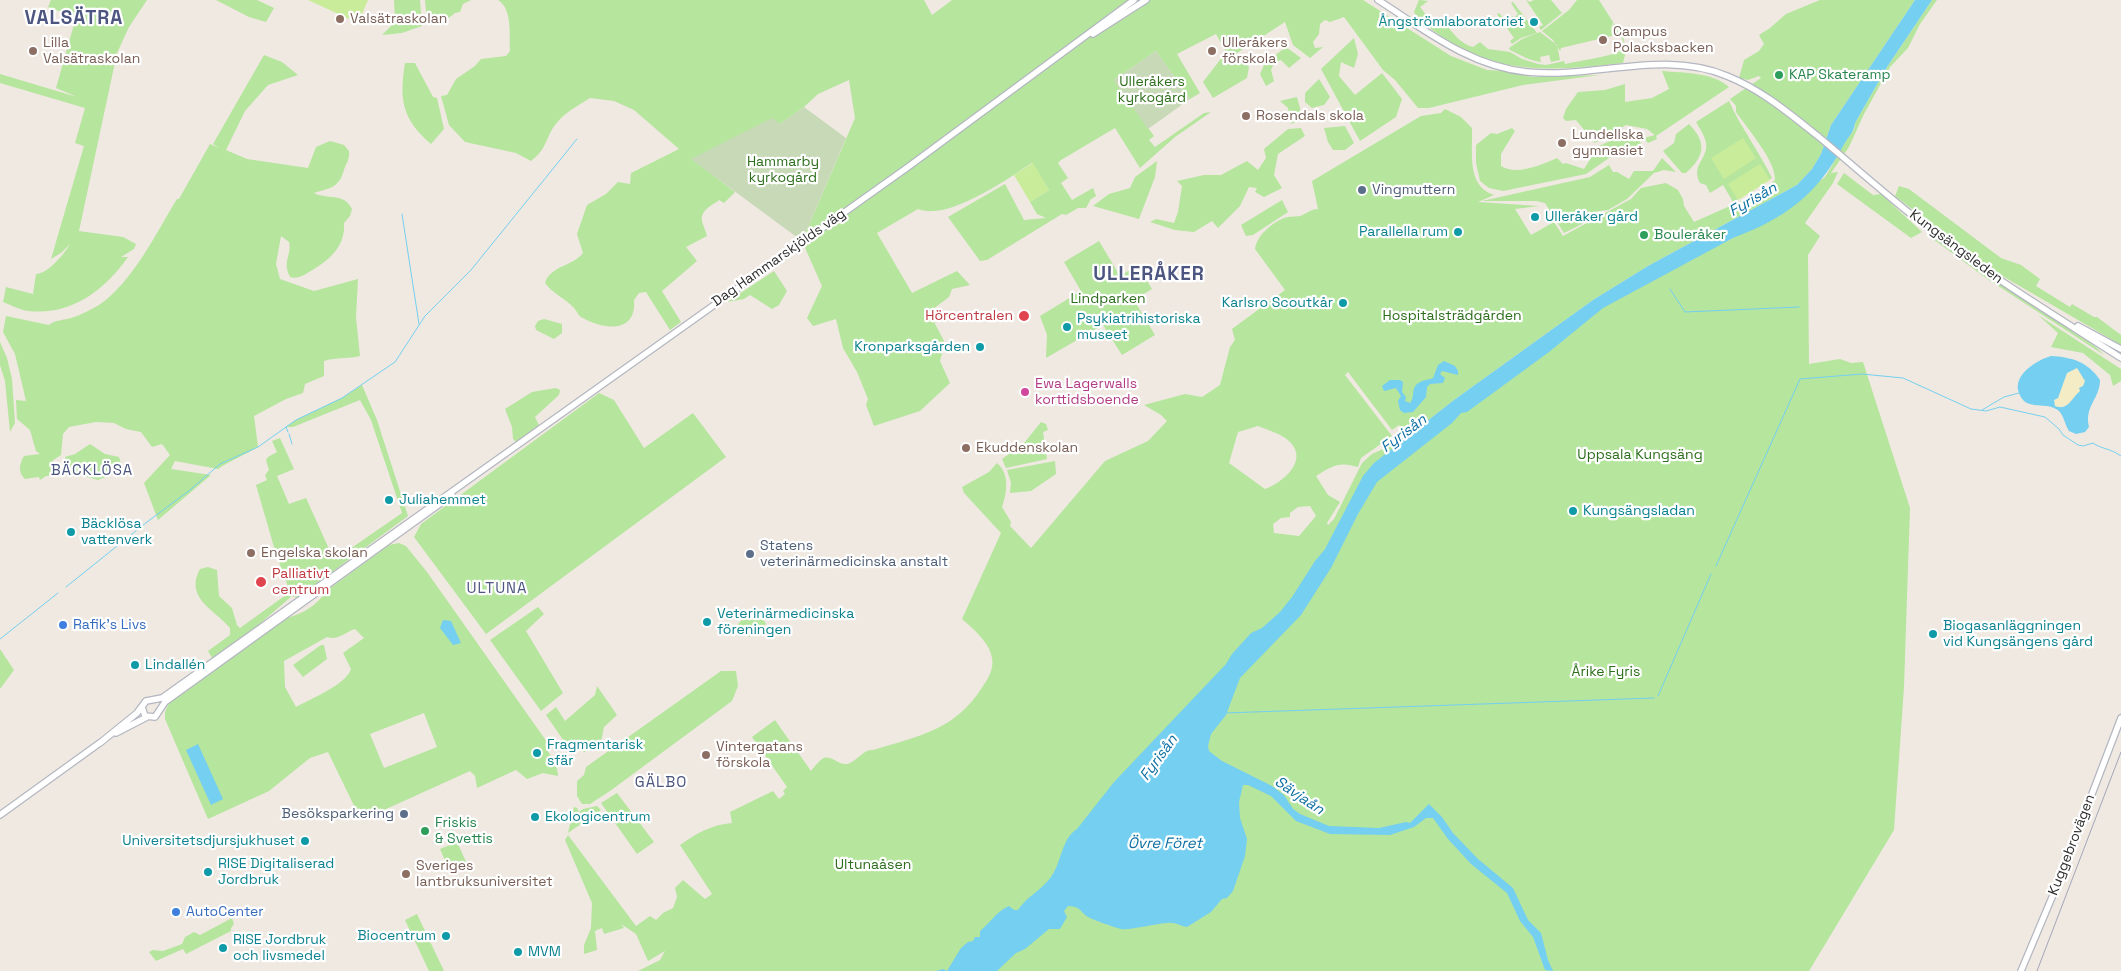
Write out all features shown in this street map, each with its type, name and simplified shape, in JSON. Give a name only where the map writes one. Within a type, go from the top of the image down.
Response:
[{"type":"main road","name":"Dag Hammarskjölds väg","points":[[0,815],[100,743],[135,714],[146,701],[162,698],[908,167],[1134,0]]},
{"type":"main road","name":"Dag Hammarskjölds väg","points":[[1078,42],[1116,21],[1146,0]]},
{"type":"main road","name":"Kungsängsleden","points":[[1378,0],[1460,52],[1510,70],[1563,73],[1668,64],[1708,69],[1734,78],[1772,99],[1936,234],[2001,281],[2121,358]]},
{"type":"main road","name":"Kungsängsleden","points":[[2048,310],[2121,349]]},
{"type":"main road","name":"Dag Hammarskjölds väg","points":[[100,743],[147,717],[155,717],[165,702],[411,526],[478,472]]},
{"type":"main road","points":[[152,700],[158,704],[160,710]]},
{"type":"main road","points":[[142,705],[142,711],[147,717]]},
{"type":"main road","name":"Kuggebrovägen","points":[[2021,971],[2058,883],[2121,718]]},
{"type":"green space","points":[[51,0],[147,0],[129,27],[117,53],[79,231],[123,237],[136,244],[134,249],[121,257],[128,257],[98,290],[72,305],[59,309],[28,311],[3,302],[6,287],[33,294],[36,274],[46,271],[60,258],[70,244],[51,259],[84,146],[75,143],[85,108],[0,83],[0,74],[77,97],[56,88],[76,17],[48,7]]},
{"type":"green space","points":[[216,0],[257,0],[274,8],[266,22],[249,17]]},
{"type":"green space","points":[[308,0],[368,0],[358,23]]},
{"type":"green space","points":[[394,0],[420,0],[422,26],[402,33],[382,35],[395,22]]},
{"type":"green space","points":[[425,0],[471,0],[463,4],[460,12],[455,13],[441,24],[432,19],[433,24],[427,24]]},
{"type":"green space","points":[[498,0],[924,0],[932,15],[952,0],[1363,0],[1451,56],[1487,70],[1505,71],[1532,77],[1600,75],[1523,85],[1429,108],[1418,108],[1395,80],[1383,70],[1344,17],[1330,22],[1325,20],[1320,24],[1319,34],[1313,42],[1315,48],[1323,47],[1310,58],[1293,45],[1285,22],[1237,53],[1249,67],[1247,78],[1213,98],[1203,82],[1226,52],[1216,34],[1177,54],[1200,93],[1190,99],[1156,51],[1114,80],[1154,136],[1149,140],[1155,147],[1204,113],[1211,112],[1175,137],[1140,168],[1115,128],[1061,160],[1058,163],[1068,178],[1061,183],[1072,200],[1093,188],[1096,196],[1091,199],[1086,208],[1078,208],[1066,215],[1062,214],[987,260],[980,261],[948,217],[1005,184],[1024,220],[1046,218],[1037,214],[1030,202],[1049,190],[1032,163],[977,197],[945,209],[931,211],[918,209],[877,233],[912,293],[957,271],[970,285],[952,289],[949,297],[929,312],[945,343],[940,361],[950,383],[920,411],[874,426],[866,405],[868,399],[857,372],[843,348],[836,319],[813,326],[807,318],[822,286],[802,241],[855,118],[849,80],[818,94],[804,107],[780,124],[692,159],[735,192],[724,203],[719,200],[705,211],[702,221],[707,236],[686,247],[697,261],[662,291],[681,322],[670,330],[646,292],[639,293],[634,300],[630,319],[624,324],[617,326],[599,325],[581,317],[575,309],[545,283],[548,277],[557,269],[578,258],[583,253],[577,234],[587,205],[606,194],[618,182],[630,184],[631,173],[679,149],[634,110],[614,101],[590,98],[562,117],[552,130],[540,152],[531,161],[516,153],[465,142],[449,125],[441,96],[447,95],[456,79],[475,66],[481,59],[506,56],[510,51],[508,16],[503,4]]},
{"type":"green space","points":[[1419,0],[1428,1],[1420,7],[1430,20],[1432,19],[1436,24],[1442,19],[1460,40],[1473,47],[1480,42],[1488,49],[1510,52],[1522,59],[1546,65],[1564,61],[1565,64],[1596,58],[1619,52],[1623,49],[1626,51],[1623,63],[1541,68],[1521,67],[1481,58],[1462,49],[1418,19],[1414,12]]},
{"type":"green space","points":[[1526,0],[1530,2],[1534,0],[1551,0],[1562,13],[1541,30],[1539,27],[1543,25]]},
{"type":"green space","points":[[1577,0],[1599,0],[1613,22],[1610,31],[1614,23],[1623,36],[1625,46],[1620,34],[1561,48],[1560,51],[1553,40],[1542,31],[1569,10]]},
{"type":"green space","name":"Årike Fyris","points":[[1820,0],[1915,0],[1831,125],[1821,154],[1812,169],[1797,185],[1648,266],[1593,300],[1454,400],[1401,442],[1590,310],[1733,238],[1824,178],[1845,141],[1853,131],[1855,123],[1887,67],[1932,0],[1937,0],[1920,24],[1908,48],[1890,67],[1864,114],[1849,147],[1831,173],[1838,172],[1833,183],[1805,223],[1820,236],[1808,255],[1809,364],[1840,359],[1851,363],[1863,362],[1910,508],[1904,687],[1894,830],[1809,971],[638,971],[660,960],[665,951],[648,961],[636,934],[621,924],[624,928],[604,934],[602,928],[595,931],[597,950],[584,954],[584,945],[591,928],[592,903],[565,840],[568,835],[636,926],[650,916],[656,920],[663,913],[673,908],[677,897],[675,888],[683,880],[705,899],[712,894],[680,845],[704,830],[732,823],[730,812],[773,791],[779,799],[785,794],[783,791],[787,787],[752,737],[775,720],[811,771],[822,759],[831,758],[842,764],[849,763],[869,750],[906,740],[935,729],[961,713],[986,682],[992,667],[992,658],[983,639],[962,619],[1001,533],[964,493],[962,487],[989,472],[997,463],[1006,478],[1006,490],[1002,507],[1011,522],[1010,526],[1031,548],[1105,461],[1148,441],[1167,421],[1144,405],[1185,394],[1202,397],[1220,385],[1230,347],[1235,340],[1232,329],[1285,290],[1255,249],[1256,244],[1266,230],[1279,220],[1286,217],[1300,216],[1318,209],[1312,181],[1421,116],[1441,113],[1445,109],[1461,117],[1472,128],[1472,157],[1475,176],[1485,191],[1494,195],[1478,202],[1539,206],[1515,209],[1531,235],[1554,222],[1563,236],[1631,199],[1641,188],[1666,183],[1678,190],[1683,199],[1684,206],[1694,222],[1757,194],[1775,180],[1774,172],[1766,154],[1736,112],[1736,106],[1730,99],[1761,78],[1759,76],[1748,80],[1739,78],[1744,60],[1759,51],[1764,44],[1759,35],[1786,14]],"holes":[[[1348,372],[1392,430],[1399,425],[1404,434],[1392,445],[1372,454],[1362,463],[1334,519],[1328,525],[1327,523],[1340,502],[1328,495],[1316,476],[1336,466],[1346,464],[1358,467],[1361,458],[1392,436],[1345,375]],[[1258,426],[1279,434],[1287,439],[1295,449],[1295,464],[1285,477],[1265,489],[1229,463],[1238,432]],[[1310,506],[1316,516],[1299,536],[1274,533],[1273,524],[1281,518],[1290,517],[1290,513],[1298,507]]]},
{"type":"green space","points":[[1513,2],[1537,33],[1521,38],[1512,44],[1510,41],[1514,38],[1497,14],[1499,13],[1506,21],[1513,16],[1514,18],[1518,14],[1511,3]]},
{"type":"green space","points":[[1540,32],[1557,45],[1560,60],[1551,62],[1549,55],[1540,57],[1541,62],[1535,61],[1510,50],[1509,48],[1522,39]]},
{"type":"green space","points":[[1354,38],[1358,54],[1354,68],[1341,62],[1339,76],[1355,95],[1382,73],[1402,99],[1396,117],[1360,141],[1321,69]]},
{"type":"green space","points":[[1286,47],[1301,58],[1289,68],[1281,60],[1275,62],[1271,70],[1274,81],[1266,86],[1260,74],[1265,63]]},
{"type":"green space","name":"Ulleråkers kyrkogård","points":[[1156,51],[1190,99],[1148,129],[1114,80]]},
{"type":"green space","points":[[264,55],[282,62],[298,75],[268,85],[245,111],[226,150],[247,159],[308,168],[316,147],[330,141],[344,145],[349,151],[342,176],[337,184],[314,193],[345,200],[352,209],[350,216],[344,223],[344,232],[339,246],[329,258],[316,268],[302,276],[293,278],[290,277],[287,267],[289,242],[281,236],[276,264],[280,279],[314,291],[358,279],[356,317],[360,356],[324,361],[324,376],[305,384],[303,393],[286,399],[254,416],[258,447],[253,450],[218,469],[175,461],[171,469],[211,475],[158,520],[144,483],[170,455],[162,444],[152,447],[141,432],[126,429],[114,423],[96,422],[69,427],[63,434],[61,455],[52,461],[55,463],[52,476],[46,476],[40,480],[39,477],[25,479],[21,474],[20,468],[24,456],[40,454],[36,451],[30,430],[17,419],[16,400],[26,401],[15,354],[3,332],[6,316],[49,325],[71,318],[99,305],[123,284],[143,256],[177,199],[179,199],[210,144],[219,148],[213,144]]},
{"type":"green space","points":[[405,63],[415,63],[433,97],[437,98],[444,129],[431,144],[414,126],[405,108],[402,88]]},
{"type":"green space","points":[[1662,71],[1706,76],[1714,78],[1729,87],[1656,136],[1657,139],[1648,143],[1644,138],[1655,135],[1647,129],[1626,125],[1595,143],[1576,120],[1566,121],[1563,118],[1566,109],[1578,92],[1605,90],[1625,84],[1625,102],[1652,98],[1669,89]]},
{"type":"green space","points":[[1319,79],[1330,97],[1324,105],[1312,108],[1305,102],[1305,93]]},
{"type":"green space","points":[[1297,97],[1300,108],[1300,120],[1291,124],[1288,108],[1280,101]]},
{"type":"green space","points":[[1729,101],[1772,178],[1733,202],[1723,185],[1710,193],[1706,185],[1700,183],[1697,173],[1705,154],[1706,142],[1696,122]]},
{"type":"green space","name":"Hammarby kyrkogård","points":[[804,107],[846,138],[802,241],[691,159],[772,118],[780,124]]},
{"type":"green space","points":[[1689,124],[1699,137],[1701,149],[1697,161],[1686,173],[1682,173],[1663,151],[1674,143],[1676,134]]},
{"type":"green space","points":[[1345,126],[1354,143],[1345,150],[1333,150],[1328,142],[1324,128]]},
{"type":"green space","points":[[1301,128],[1305,136],[1278,154],[1274,175],[1282,188],[1264,197],[1255,192],[1257,188],[1249,187],[1240,206],[1218,228],[1212,221],[1194,232],[1175,230],[1150,222],[1156,219],[1174,223],[1178,212],[1182,186],[1177,181],[1204,175],[1221,175],[1247,161],[1258,170],[1266,158],[1264,149],[1288,129]]},
{"type":"green space","points":[[1512,128],[1515,131],[1501,154],[1501,166],[1514,170],[1544,164],[1557,158],[1563,164],[1566,163],[1584,169],[1591,158],[1592,148],[1628,134],[1639,139],[1641,144],[1619,151],[1586,174],[1503,191],[1489,188],[1480,181],[1476,163],[1476,145],[1491,133],[1497,134]]},
{"type":"green space","points":[[1743,138],[1756,158],[1724,179],[1711,158]]},
{"type":"green space","points":[[1662,158],[1676,172],[1664,170],[1654,173],[1627,199],[1608,210],[1593,212],[1582,224],[1564,233],[1545,203],[1536,201],[1482,201],[1590,177],[1609,165],[1613,172],[1617,172],[1629,179],[1634,171],[1653,171]]},
{"type":"green space","points":[[1157,161],[1155,177],[1139,219],[1093,206],[1109,194],[1130,188],[1135,177]]},
{"type":"green space","points":[[1033,163],[1049,190],[1030,202],[1014,175]]},
{"type":"green space","points":[[1760,164],[1770,180],[1738,200],[1728,184]]},
{"type":"green space","points":[[1844,173],[1873,195],[1881,194],[1922,232],[1911,238],[1837,184]]},
{"type":"green space","points":[[1899,186],[1909,189],[2001,258],[2021,265],[2040,279],[2036,286],[2070,307],[2072,304],[2097,317],[2121,335],[2121,345],[1987,267],[1895,196]]},
{"type":"green space","points":[[1282,200],[1288,212],[1253,235],[1246,236],[1241,225]]},
{"type":"green space","points":[[1929,236],[1934,236],[1977,268],[2096,347],[2104,355],[1986,278]]},
{"type":"green space","name":"Lindparken","points":[[1099,241],[1120,276],[1138,265],[1152,289],[1134,300],[1155,335],[1122,355],[1103,325],[1046,358],[1047,335],[1040,316],[1081,291],[1064,262]]},
{"type":"green space","points":[[774,271],[787,291],[779,305],[772,309],[750,295],[744,299],[727,302]]},
{"type":"green space","points":[[2038,315],[2121,369],[2121,381],[2113,386],[2110,375],[2083,353],[2051,347],[2058,333]]},
{"type":"green space","points":[[544,319],[562,324],[562,333],[554,339],[536,330],[535,326],[538,321]]},
{"type":"green space","points":[[0,342],[7,358],[12,379],[15,423],[10,432],[5,381],[0,365]]},
{"type":"green space","points":[[362,385],[377,420],[408,516],[297,598],[292,596],[256,627],[212,658],[208,651],[230,635],[230,628],[203,603],[199,596],[196,588],[196,579],[200,569],[208,567],[217,570],[219,596],[232,608],[237,625],[240,628],[290,592],[276,554],[256,485],[267,480],[265,475],[269,470],[266,460],[277,452],[272,441],[280,438],[294,469],[277,476],[289,504],[306,498],[334,560],[402,513],[371,420],[360,400],[293,427],[286,427],[296,420],[342,398]]},
{"type":"green space","points":[[556,388],[560,390],[559,395],[535,417],[539,425],[516,442],[513,439],[512,427],[505,409],[532,392]]},
{"type":"green space","points":[[599,393],[614,400],[644,448],[693,413],[726,457],[486,634],[414,537],[421,524]]},
{"type":"green space","points":[[1041,422],[1046,424],[1048,430],[1043,432],[1047,459],[1006,468],[1002,459],[1025,442]]},
{"type":"green space","points":[[90,444],[105,454],[119,457],[123,470],[98,480],[70,472],[65,457],[75,454]]},
{"type":"green space","points":[[1055,461],[1056,474],[1031,491],[1010,493],[1011,483],[1007,470]]},
{"type":"green space","points":[[399,543],[406,546],[427,572],[547,742],[545,744],[555,762],[558,776],[543,773],[527,779],[516,770],[477,788],[475,776],[470,771],[373,815],[360,818],[328,752],[310,758],[269,791],[208,819],[165,719],[165,712],[169,703],[287,618],[298,614],[319,601],[326,591],[389,545]],"holes":[[[355,629],[364,638],[343,653],[351,669],[348,675],[335,686],[296,707],[285,687],[284,661],[327,637],[335,638]],[[424,713],[437,747],[384,768],[370,734]]]},
{"type":"green space","points":[[538,607],[544,614],[526,631],[563,693],[541,711],[490,640]]},
{"type":"green space","points":[[751,610],[759,611],[766,624],[749,637],[738,624]]},
{"type":"green space","points":[[321,645],[324,645],[327,659],[303,677],[293,665]]},
{"type":"green space","points":[[0,649],[14,670],[0,689]]},
{"type":"green space","points":[[721,671],[736,671],[738,686],[732,701],[610,791],[590,804],[582,804],[577,796],[577,781],[584,775],[586,767]]},
{"type":"green space","points":[[597,686],[617,715],[604,727],[601,742],[585,752],[568,747],[546,715],[556,707],[565,721],[595,695]]},
{"type":"green space","points":[[617,793],[654,842],[637,854],[601,803]]},
{"type":"green space","points":[[597,806],[601,810],[568,833],[574,807],[579,812],[583,809]]},
{"type":"green space","points":[[457,842],[468,866],[451,874],[440,849]]},
{"type":"green space","points":[[417,914],[444,971],[429,971],[405,920]]},
{"type":"green space","points":[[232,918],[234,924],[231,931],[186,954],[183,949],[156,961],[149,952],[153,950],[163,951],[182,944],[185,937],[194,932],[200,935]]},
{"type":"sand","points":[[2077,368],[2085,381],[2080,390],[2073,400],[2065,406],[2055,406],[2054,400],[2058,397],[2067,373]]},
{"type":"water","points":[[1915,0],[1932,0],[1887,67],[1855,123],[1852,133],[1833,163],[1810,192],[1768,222],[1733,238],[1603,308],[1549,352],[1467,412],[1461,413],[1452,423],[1377,482],[1358,514],[1331,568],[1301,615],[1240,678],[1226,715],[1211,734],[1208,746],[1209,751],[1222,761],[1272,786],[1284,795],[1293,809],[1300,814],[1329,826],[1379,828],[1406,822],[1410,823],[1429,804],[1478,859],[1513,888],[1528,920],[1541,933],[1553,971],[1545,970],[1533,937],[1520,921],[1507,893],[1471,864],[1448,839],[1433,818],[1426,818],[1414,827],[1390,835],[1330,834],[1296,821],[1271,796],[1248,785],[1243,785],[1239,802],[1240,818],[1247,839],[1245,856],[1233,891],[1227,898],[1222,899],[1211,912],[1187,927],[1163,923],[1124,929],[1094,920],[1078,908],[1068,906],[1064,911],[1067,917],[1060,929],[1049,929],[1025,949],[1016,953],[997,971],[947,971],[961,948],[968,942],[973,941],[975,937],[980,937],[980,931],[998,914],[1009,906],[1014,910],[1018,910],[1025,901],[1047,882],[1055,871],[1072,833],[1114,782],[1226,664],[1232,654],[1251,633],[1262,628],[1280,612],[1325,549],[1363,476],[1374,463],[1454,400],[1593,300],[1648,266],[1797,185],[1812,169],[1821,154],[1831,125]]},
{"type":"water","points":[[2051,356],[2073,359],[2085,365],[2100,380],[2098,392],[2090,408],[2089,427],[2085,432],[2076,434],[2069,431],[2061,413],[2054,408],[2032,405],[2022,399],[2018,386],[2022,374]],"holes":[[[2077,368],[2085,381],[2083,386],[2079,388],[2080,391],[2066,406],[2055,406],[2054,400],[2058,398],[2067,373]]]},
{"type":"water","points":[[1444,361],[1455,366],[1458,375],[1442,371],[1440,374],[1445,378],[1443,383],[1430,384],[1427,387],[1426,397],[1413,412],[1404,413],[1400,410],[1398,401],[1401,396],[1396,388],[1384,391],[1382,386],[1390,380],[1400,380],[1403,382],[1402,392],[1406,397],[1405,401],[1410,403],[1415,386],[1433,378],[1438,365]]},
{"type":"water","points":[[443,620],[451,621],[461,643],[453,645],[440,628]]},
{"type":"water","points":[[198,744],[223,799],[211,805],[186,750]]},
{"type":"waterway","points":[[66,587],[190,490],[220,464],[258,447],[296,420],[342,398],[395,362],[425,316],[471,270],[577,139]]},
{"type":"waterway","points":[[402,214],[419,324]]},
{"type":"waterway","points":[[1670,289],[1685,312],[1799,307]]},
{"type":"waterway","points":[[1716,566],[1800,379],[1862,374],[1903,378],[1971,409],[1986,411],[2000,407],[2045,417],[2063,435],[2078,445],[2083,446],[2093,443],[2121,456]]},
{"type":"waterway","points":[[1982,410],[2004,397],[2019,393]]},
{"type":"waterway","points":[[286,427],[288,432]]},
{"type":"waterway","points":[[289,434],[292,444]]},
{"type":"waterway","points":[[1658,696],[1711,574]]},
{"type":"waterway","points":[[0,639],[58,593]]},
{"type":"waterway","points":[[1225,713],[1654,698]]},
{"type":"railway","points":[[2037,971],[2121,752]]},
{"type":"place","name":"Valsätraskolan","points":[[340,19]]},
{"type":"place","name":"Ångströmlaboratoriet","points":[[1534,22]]},
{"type":"place","name":"Campus Polacksbacken","points":[[1603,40]]},
{"type":"place","name":"Lilla Valsätraskolan","points":[[33,51]]},
{"type":"place","name":"Ulleråkers förskola","points":[[1212,51]]},
{"type":"place","name":"KAP Skateramp","points":[[1779,75]]},
{"type":"place","name":"Rosendals skola","points":[[1246,116]]},
{"type":"place","name":"Lundellska gymnasiet","points":[[1562,143]]},
{"type":"place","name":"Vingmuttern","points":[[1362,190]]},
{"type":"place","name":"Ulleråker gård","points":[[1535,217]]},
{"type":"place","name":"Parallella rum","points":[[1458,232]]},
{"type":"place","name":"Bouleråker","points":[[1644,235]]},
{"type":"place","name":"Karlsro Scoutkår","points":[[1343,303]]},
{"type":"place","name":"Hörcentralen","points":[[1024,316]]},
{"type":"place","name":"Psykiatrihistoriska museet","points":[[1067,327]]},
{"type":"place","name":"Kronparksgården","points":[[980,347]]},
{"type":"place","name":"Ewa Lagerwalls korttidsboende","points":[[1025,392]]},
{"type":"place","name":"Ekuddenskolan","points":[[966,448]]},
{"type":"place","name":"Juliahemmet","points":[[389,500]]},
{"type":"place","name":"Kungsängsladan","points":[[1573,511]]},
{"type":"place","name":"Bäcklösa vattenverk","points":[[71,532]]},
{"type":"place","name":"Engelska skolan","points":[[251,553]]},
{"type":"place","name":"Statens veterinärmedicinska anstalt","points":[[750,554]]},
{"type":"place","name":"Palliativt centrum","points":[[261,582]]},
{"type":"place","name":"Veterinärmedicinska föreningen","points":[[707,622]]},
{"type":"place","name":"Rafik's Livs","points":[[63,625]]},
{"type":"place","name":"Biogasanläggningen vid Kungsängens gård","points":[[1933,634]]},
{"type":"place","name":"Lindallén","points":[[135,665]]},
{"type":"place","name":"Fragmentarisk sfär","points":[[537,753]]},
{"type":"place","name":"Vintergatans förskola","points":[[706,755]]},
{"type":"place","name":"Besöksparkering","points":[[404,814]]},
{"type":"place","name":"Ekologicentrum","points":[[535,817]]},
{"type":"place","name":"Friskis & Svettis","points":[[425,831]]},
{"type":"place","name":"Universitetsdjursjukhuset","points":[[305,841]]},
{"type":"place","name":"RISE Digitaliserad Jordbruk","points":[[208,872]]},
{"type":"place","name":"Sveriges lantbruksuniversitet","points":[[406,874]]},
{"type":"place","name":"AutoCenter","points":[[176,912]]},
{"type":"place","name":"Biocentrum","points":[[446,936]]},
{"type":"place","name":"RISE Jordbruk och livsmedel","points":[[223,948]]},
{"type":"place","name":"MVM","points":[[518,952]]},
{"type":"district","name":"VALSÄTRA","points":[[74,19]]},
{"type":"district","name":"ULLERÅKER","points":[[1149,275]]},
{"type":"district","name":"BÄCKLÖSA","points":[[92,471]]},
{"type":"district","name":"ULTUNA","points":[[497,589]]},
{"type":"district","name":"GÄLBO","points":[[661,783]]},
{"type":"water label","name":"Fyrisån","points":[[1753,200]]},
{"type":"water label","name":"Fyrisån","points":[[1404,434]]},
{"type":"water label","name":"Fyrisån","points":[[1159,758]]},
{"type":"water label","name":"Sävjaån","points":[[1299,796]]},
{"type":"water label","name":"Övre Föret","points":[[1165,844]]},
{"type":"park label","name":"Hospitalsträdgården","points":[[1452,316]]},
{"type":"park label","name":"Uppsala Kungsäng","points":[[1640,455]]},
{"type":"park label","name":"Ultunaåsen","points":[[873,865]]}]
